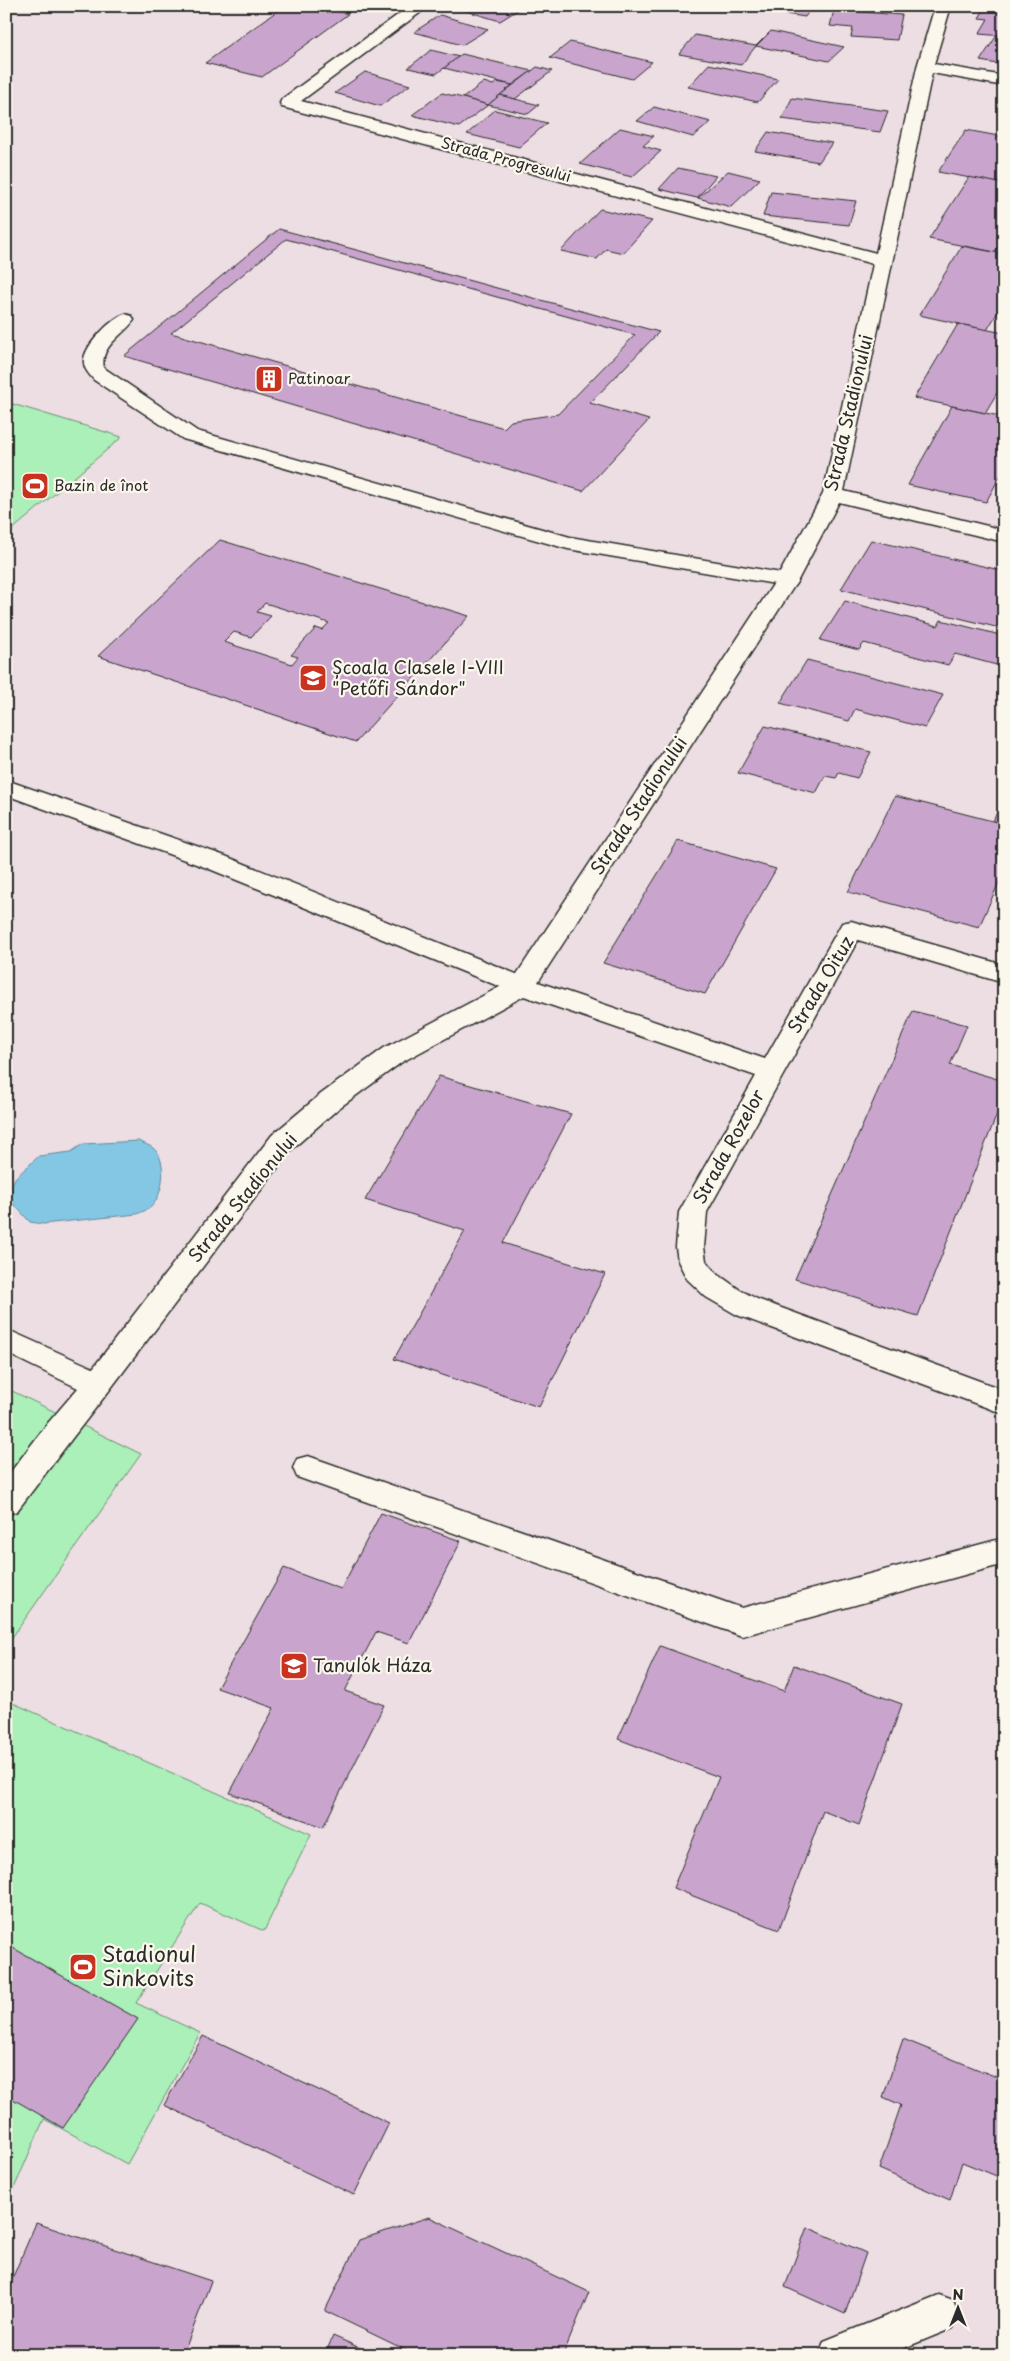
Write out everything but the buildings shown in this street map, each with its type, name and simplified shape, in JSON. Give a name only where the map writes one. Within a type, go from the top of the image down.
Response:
[{"type":"street","name":"Strada Progresului","points":[[421,6],[288,103],[882,261]]},
{"type":"street","name":"Strada Stadionului","points":[[6,1502],[282,1142],[330,1101],[393,1055],[522,986],[787,580],[833,494],[925,67],[943,6]]},
{"type":"street","points":[[925,67],[1004,80]]},
{"type":"street","points":[[125,320],[100,345],[94,356],[93,365],[101,376],[190,435],[568,542],[787,580]]},
{"type":"street","points":[[833,494],[1004,536]]},
{"type":"street","name":"Strada Rozelor","points":[[6,787],[216,862],[522,986],[771,1071],[693,1212],[688,1237],[690,1258],[699,1275],[716,1291],[747,1307],[1004,1402]]},
{"type":"street","name":"Strada Oituz","points":[[771,1071],[851,930],[1004,974]]},
{"type":"street","points":[[6,1340],[98,1384]]},
{"type":"street","points":[[308,1468],[742,1622],[1004,1551]]},
{"type":"street","points":[[838,2355],[939,2314]]},
{"type":"green space","name":"Bazin de înot","points":[[6,402],[122,437],[6,535]]},
{"type":"green space","points":[[6,1388],[141,1454],[6,1646]]},
{"type":"green space","name":"Stadionul Sinkovits","points":[[6,1700],[311,1834],[264,1931],[200,1903],[136,2003],[200,2033],[127,2164],[44,2119],[6,2207]]},
{"type":"water","points":[[138,1141],[153,1148],[161,1160],[162,1177],[159,1194],[151,1207],[146,1210],[137,1214],[43,1224],[30,1222],[11,1201],[10,1190],[15,1178],[39,1156],[71,1152],[83,1144]]},
{"type":"place","name":"Patinoar","points":[[269,379]]},
{"type":"place","name":"Bazin de înot","points":[[35,486]]},
{"type":"place","name":"Școala Clasele I-VIII \"Petőfi Sándor\"","points":[[313,678]]},
{"type":"place","name":"Tanulók Háza","points":[[294,1666]]},
{"type":"place","name":"Stadionul Sinkovits","points":[[83,1967]]}]
